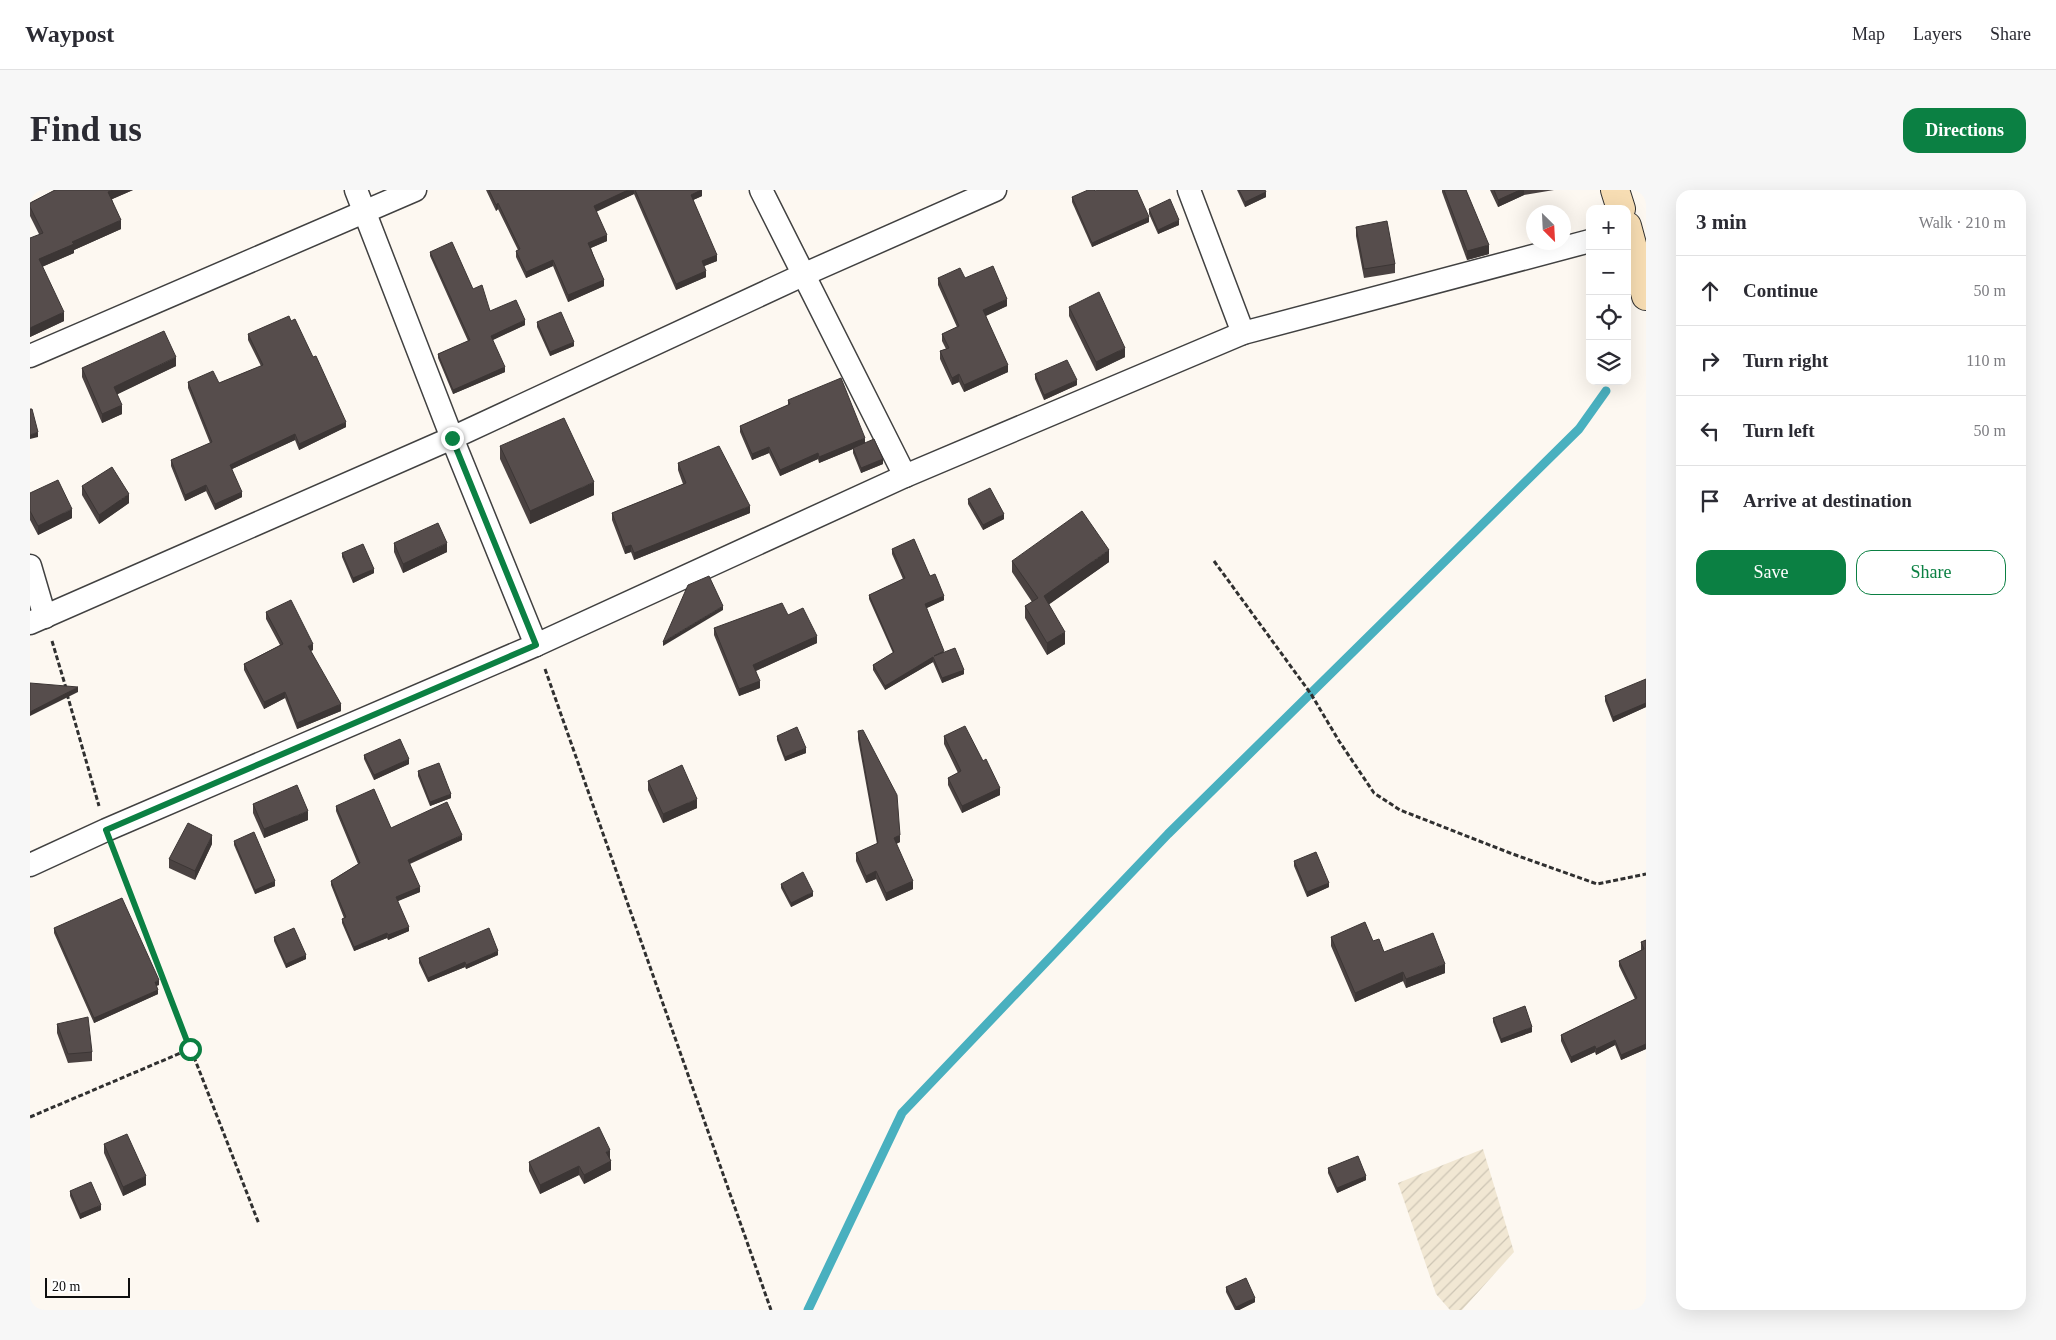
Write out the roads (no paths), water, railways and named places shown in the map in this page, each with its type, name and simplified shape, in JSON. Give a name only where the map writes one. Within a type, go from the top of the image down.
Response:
[{"type":"street","points":[[356,190],[452,438],[536,645]]},
{"type":"street","points":[[30,356],[415,190]]},
{"type":"street","points":[[761,190],[805,274],[905,476]]},
{"type":"street","points":[[30,566],[38,620],[452,438],[805,274],[995,190]]},
{"type":"street","points":[[1190,190],[1243,333]]},
{"type":"street","points":[[1615,190],[1620,205]]},
{"type":"street","points":[[30,865],[106,830],[536,645],[905,476],[1243,333],[1586,242]]},
{"type":"street","points":[[1631,242],[1646,296]]},
{"type":"waterway","points":[[808,1310],[902,1113],[1168,834],[1579,429],[1606,391]]}]
